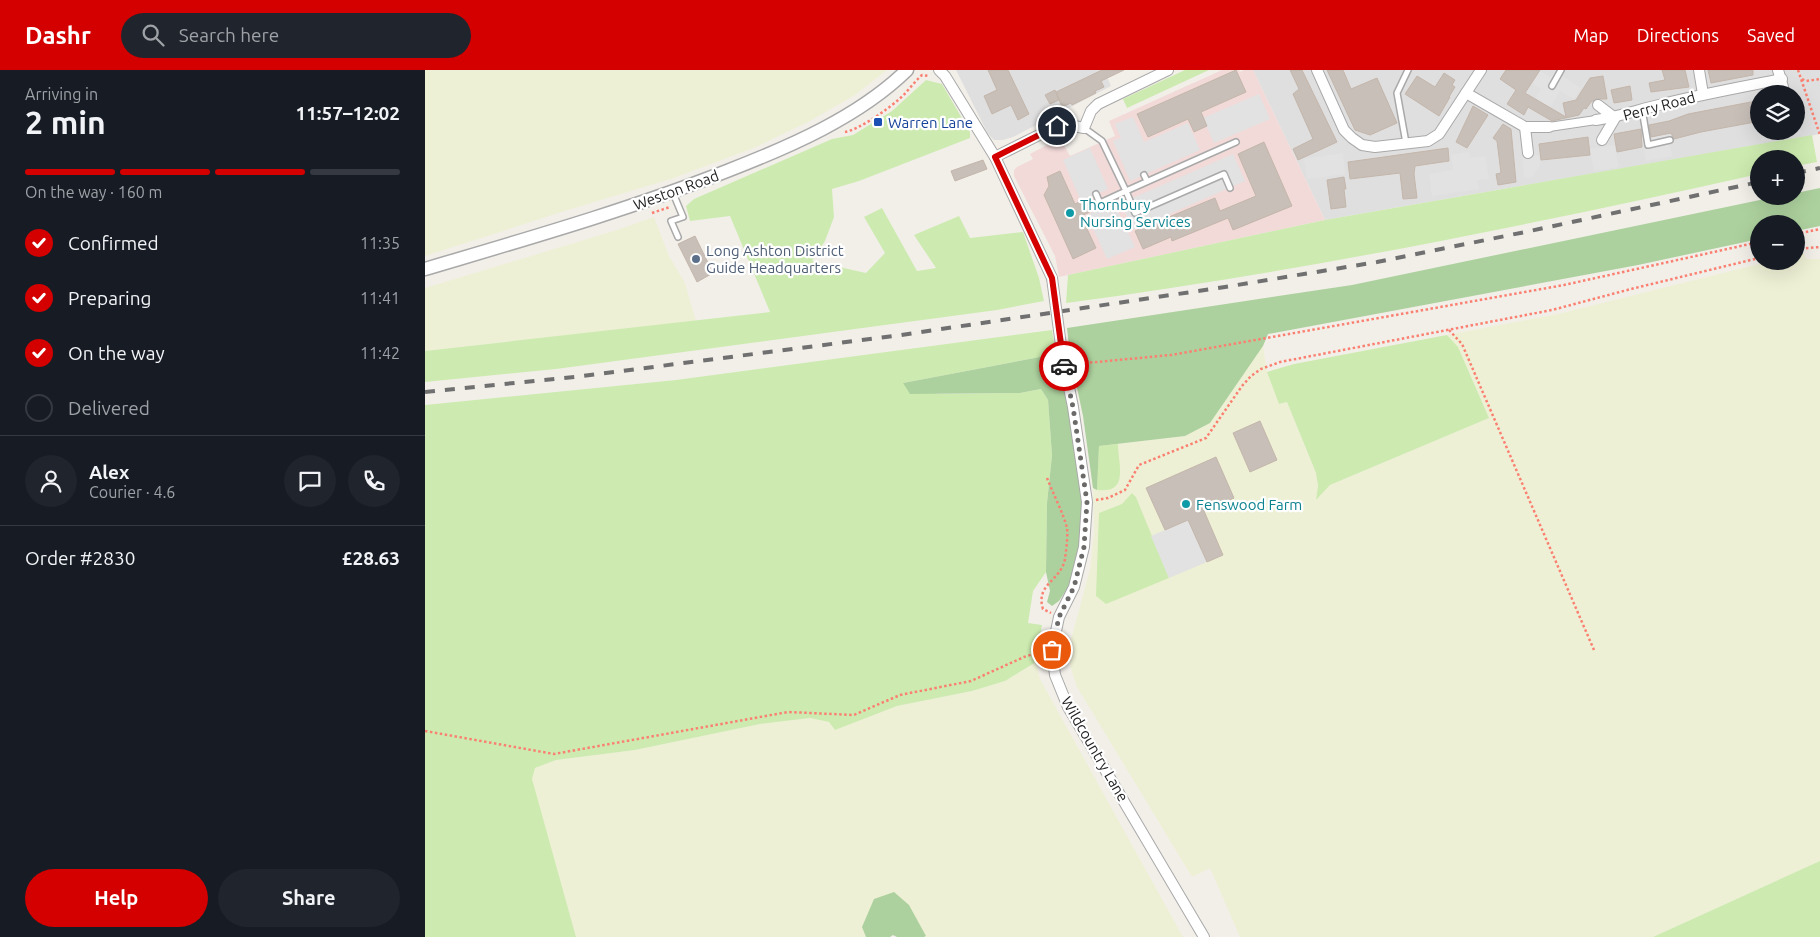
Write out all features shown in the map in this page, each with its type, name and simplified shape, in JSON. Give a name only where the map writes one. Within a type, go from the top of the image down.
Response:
[{"type":"street","name":"Weston Road","points":[[425,269],[673,193],[773,153],[826,126],[870,100],[907,70]]},
{"type":"street","name":"Wildcountry Lane","points":[[939,70],[945,76],[995,157],[1052,278],[1061,354],[1073,407],[1087,502],[1084,547],[1074,587],[1059,617],[1052,650],[1055,675],[1068,707],[1204,937]]},
{"type":"street","points":[[995,157],[1057,126],[1069,125],[1084,128],[1091,111],[1098,104],[1147,74],[1168,70]]},
{"type":"street","points":[[1317,70],[1344,130],[1362,145],[1375,147],[1427,141],[1439,134],[1481,70]]},
{"type":"street","name":"Perry Road","points":[[1699,70],[1703,94]]},
{"type":"street","name":"Perry Road","points":[[1596,120],[1615,118],[1641,109],[1780,75]]},
{"type":"street","points":[[1467,92],[1525,127],[1549,127],[1596,120]]},
{"type":"street","name":"Perry Road","points":[[1598,105],[1615,118]]},
{"type":"street","name":"Perry Road","points":[[1602,140],[1615,118]]},
{"type":"street","points":[[1525,127],[1528,153]]},
{"type":"lane","points":[[1406,144],[1397,93],[1408,70]]},
{"type":"lane","points":[[1552,86],[1561,70]]},
{"type":"lane","points":[[1641,109],[1648,144],[1670,140]]},
{"type":"lane","points":[[1084,128],[1102,141],[1135,213],[1224,174],[1230,188]]},
{"type":"lane","points":[[1096,194],[1101,206],[1125,191],[1236,142]]},
{"type":"lane","points":[[1143,174],[1147,181]]},
{"type":"lane","points":[[673,193],[683,217],[671,221],[678,237]]},
{"type":"path","points":[[1798,70],[1820,135]]},
{"type":"path","points":[[1802,79],[1806,81],[1820,79]]},
{"type":"path","points":[[1805,232],[1820,229]]},
{"type":"path","points":[[1063,365],[1171,355],[1564,285],[1750,244]]},
{"type":"path","points":[[1805,248],[1820,247]]},
{"type":"path","points":[[1087,502],[1108,498],[1125,490],[1139,465],[1206,438],[1251,376],[1280,362],[1552,310],[1750,260]]},
{"type":"path","points":[[1449,330],[1462,344],[1594,650]]},
{"type":"path","points":[[1047,478],[1067,529],[1065,561],[1056,577],[1043,589],[1041,601],[1043,609],[1059,617]]},
{"type":"path","points":[[425,731],[554,754],[788,712],[853,715],[900,695],[971,681],[1038,652],[1052,650]]},
{"type":"shaded area","points":[[956,70],[1104,70],[1111,86],[1013,137],[994,140],[988,134]]},
{"type":"shaded area","points":[[1222,70],[1239,70],[1240,72],[1253,70],[1325,220],[1059,277],[1055,256],[1014,176],[1014,170],[1033,159],[1030,154],[1060,138],[1070,156],[1115,136],[1109,121]]},
{"type":"shaded area","points":[[1253,70],[1820,70],[1820,134],[1805,137],[1805,85],[1750,85],[1750,140],[1785,140],[1325,220]]},
{"type":"shaded area","points":[[1540,71],[1550,77],[1554,71],[1581,88],[1574,99],[1560,91],[1550,108],[1535,98],[1541,89],[1532,84]]},
{"type":"shaded area","points":[[1259,94],[1270,119],[1214,143],[1203,118]]},
{"type":"shaded area","points":[[1133,117],[1144,142],[1188,123],[1200,150],[1130,181],[1113,141],[1121,138],[1115,124]]},
{"type":"shaded area","points":[[1668,134],[1672,156],[1646,161],[1642,139]]},
{"type":"shaded area","points":[[1615,145],[1619,167],[1594,171],[1590,149]]},
{"type":"shaded area","points":[[1090,148],[1108,189],[1081,201],[1063,160]]},
{"type":"shaded area","points":[[1469,152],[1470,158],[1485,156],[1489,179],[1477,180],[1479,189],[1432,196],[1429,174],[1453,170],[1451,155]]},
{"type":"shaded area","points":[[1343,153],[1345,174],[1307,179],[1304,159]]},
{"type":"shaded area","points":[[1233,154],[1245,181],[1133,230],[1121,203]]},
{"type":"shaded area","points":[[1539,155],[1540,166],[1532,177],[1524,178],[1522,158]]},
{"type":"shaded area","points":[[1114,203],[1135,247],[1107,259],[1087,215]]},
{"type":"shaded area","points":[[1188,520],[1207,562],[1169,578],[1151,536]]},
{"type":"green space","points":[[425,70],[887,70],[855,95],[810,121],[756,147],[674,178],[425,256]]},
{"type":"green space","points":[[1185,70],[1209,70],[1127,108],[1123,99]]},
{"type":"green space","points":[[926,80],[942,84],[970,132],[970,138],[859,181],[832,189],[834,217],[825,241],[812,261],[866,273],[885,253],[864,217],[882,208],[917,271],[936,268],[914,235],[959,216],[970,238],[1023,232],[1039,278],[1044,301],[997,310],[556,369],[425,382],[425,351],[770,312],[730,216],[690,221],[686,206],[694,199],[832,139],[853,135],[892,111]]},
{"type":"green space","points":[[1812,135],[1817,162],[1805,164],[1805,150],[1750,150],[1750,176],[1414,246],[1240,277],[1066,303],[1068,275],[1325,220],[1783,140],[1805,140],[1805,136]]},
{"type":"green space","points":[[1820,188],[1820,226],[1805,229],[1805,215],[1750,215],[1750,241],[1638,265],[1268,334],[1263,346],[1210,423],[1185,436],[1099,446],[1097,490],[1093,488],[1083,416],[1070,355],[1067,328],[1352,285],[1750,202],[1750,205],[1805,205],[1805,191]]},
{"type":"green space","points":[[654,217],[669,256],[685,283],[696,321],[425,351],[425,288]]},
{"type":"green space","points":[[1805,256],[1806,259],[1820,259],[1820,861],[1653,937],[1240,937],[1210,868],[1192,877],[1077,687],[1071,669],[1068,651],[1090,569],[1094,531],[1093,488],[1091,482],[1099,446],[1185,436],[1208,424],[1263,346],[1267,372],[1279,404],[1287,402],[1316,473],[1317,499],[1330,485],[1489,418],[1458,347],[1447,335],[1558,314],[1750,266],[1750,270],[1805,270]]},
{"type":"green space","points":[[1052,330],[1056,354],[903,383],[938,394],[1020,393],[1041,389],[1048,400],[1052,455],[1047,503],[1046,572],[1033,591],[1028,623],[1042,625],[1036,662],[1005,681],[972,691],[897,706],[835,730],[829,722],[810,718],[760,724],[635,750],[556,760],[535,768],[532,779],[576,937],[425,937],[425,405],[676,380]]},
{"type":"green space","points":[[1447,335],[1458,347],[1489,418],[1330,485],[1316,500],[1318,486],[1316,473],[1287,402],[1279,404],[1267,372],[1294,364]]},
{"type":"green space","points":[[1056,354],[1068,407],[1083,502],[1080,546],[1071,583],[1059,601],[1052,606],[1047,602],[1050,591],[1046,572],[1047,503],[1052,455],[1048,400],[1041,389],[1020,393],[910,394],[903,383]]},
{"type":"green space","points":[[1118,444],[1120,476],[1118,482],[1114,487],[1107,490],[1097,490],[1099,446]]},
{"type":"green space","points":[[1132,493],[1136,497],[1169,578],[1106,604],[1096,596],[1099,513],[1122,504]]},
{"type":"green space","points":[[1036,662],[1040,679],[1183,937],[924,937],[926,936],[862,927],[866,937],[576,937],[531,779],[535,768],[556,760],[635,750],[760,724],[810,718],[829,722],[835,730],[897,706],[972,691],[1005,681]]},
{"type":"green space","points":[[1820,861],[1820,937],[1653,937]]},
{"type":"green space","points":[[894,892],[909,905],[926,936],[897,937],[893,935],[890,937],[866,937],[862,927],[874,899]]},
{"type":"building","points":[[988,70],[1008,70],[1029,114],[1018,120],[1011,105],[992,114],[984,96],[997,90]]},
{"type":"building","points":[[1102,70],[1124,70],[1101,81],[1104,87],[1095,91],[1096,93],[1072,105],[1071,103],[1062,107],[1056,92]]},
{"type":"building","points":[[1236,70],[1246,92],[1201,112],[1207,126],[1194,132],[1188,119],[1148,137],[1137,114]]},
{"type":"building","points":[[1290,70],[1302,70],[1337,142],[1298,160],[1293,149],[1313,139],[1293,94],[1299,89]]},
{"type":"building","points":[[1327,70],[1343,70],[1351,89],[1377,78],[1397,123],[1370,135],[1355,130]]},
{"type":"building","points":[[1506,70],[1540,70],[1525,93],[1566,117],[1563,103],[1576,100],[1590,78],[1603,76],[1607,99],[1596,99],[1586,109],[1584,108],[1579,115],[1552,121],[1528,107],[1524,115],[1507,104],[1516,90],[1500,79]]},
{"type":"building","points":[[1662,70],[1685,70],[1689,87],[1651,92],[1649,83],[1665,80]]},
{"type":"building","points":[[1708,70],[1753,70],[1753,75],[1711,83]]},
{"type":"building","points":[[1444,73],[1455,80],[1452,85],[1455,87],[1439,116],[1405,94],[1417,76],[1435,87]]},
{"type":"building","points":[[1630,86],[1632,100],[1614,103],[1611,90]]},
{"type":"building","points":[[1055,90],[1059,100],[1050,104],[1045,95]]},
{"type":"building","points":[[1750,102],[1750,123],[1674,139],[1671,133],[1651,137],[1649,125],[1669,121],[1688,114]]},
{"type":"building","points":[[1473,106],[1488,115],[1467,148],[1456,142]]},
{"type":"building","points":[[1503,124],[1511,129],[1516,182],[1498,185],[1496,174],[1501,173],[1497,141],[1493,138]]},
{"type":"building","points":[[1641,129],[1642,147],[1617,152],[1614,134]]},
{"type":"building","points":[[1588,137],[1590,155],[1541,160],[1539,144]]},
{"type":"building","points":[[1264,142],[1292,206],[1233,230],[1228,218],[1172,241],[1171,237],[1143,249],[1135,231],[1215,198],[1220,211],[1256,196],[1238,154]]},
{"type":"building","points":[[1448,148],[1449,161],[1415,166],[1417,198],[1403,199],[1400,173],[1350,179],[1348,162]]},
{"type":"building","points":[[983,160],[987,169],[955,181],[951,171]]},
{"type":"building","name":"Thornbury Nursing Services","points":[[1060,171],[1075,204],[1089,197],[1094,210],[1081,216],[1096,248],[1073,259],[1044,195],[1049,186],[1047,177]]},
{"type":"building","points":[[1344,177],[1346,207],[1331,209],[1327,180]]},
{"type":"building","name":"Long Ashton District Guide Headquarters","points":[[695,236],[713,273],[697,282],[678,244]]},
{"type":"building","points":[[1260,421],[1277,460],[1250,472],[1233,433]]},
{"type":"building","name":"Fenswood Farm","points":[[1216,457],[1234,498],[1204,511],[1223,555],[1207,562],[1188,520],[1165,530],[1146,488]]},
{"type":"railway","points":[[1805,171],[1820,168]]},
{"type":"railway","points":[[425,392],[583,376],[901,335],[1225,287],[1377,262],[1750,184]]},
{"type":"way so far","points":[[1052,650],[1059,617],[1074,587],[1084,547],[1087,502],[1073,407],[1064,366]]},
{"type":"place","name":"Warren Lane","points":[[878,122]]},
{"type":"place","name":"Thornbury Nursing Services","points":[[1070,213]]},
{"type":"place","name":"Long Ashton District Guide Headquarters","points":[[696,259]]},
{"type":"place","name":"Fenswood Farm","points":[[1186,504]]},
{"type":"route","points":[[1057,126],[995,157],[1035,246],[1052,278],[1064,366]]}]
